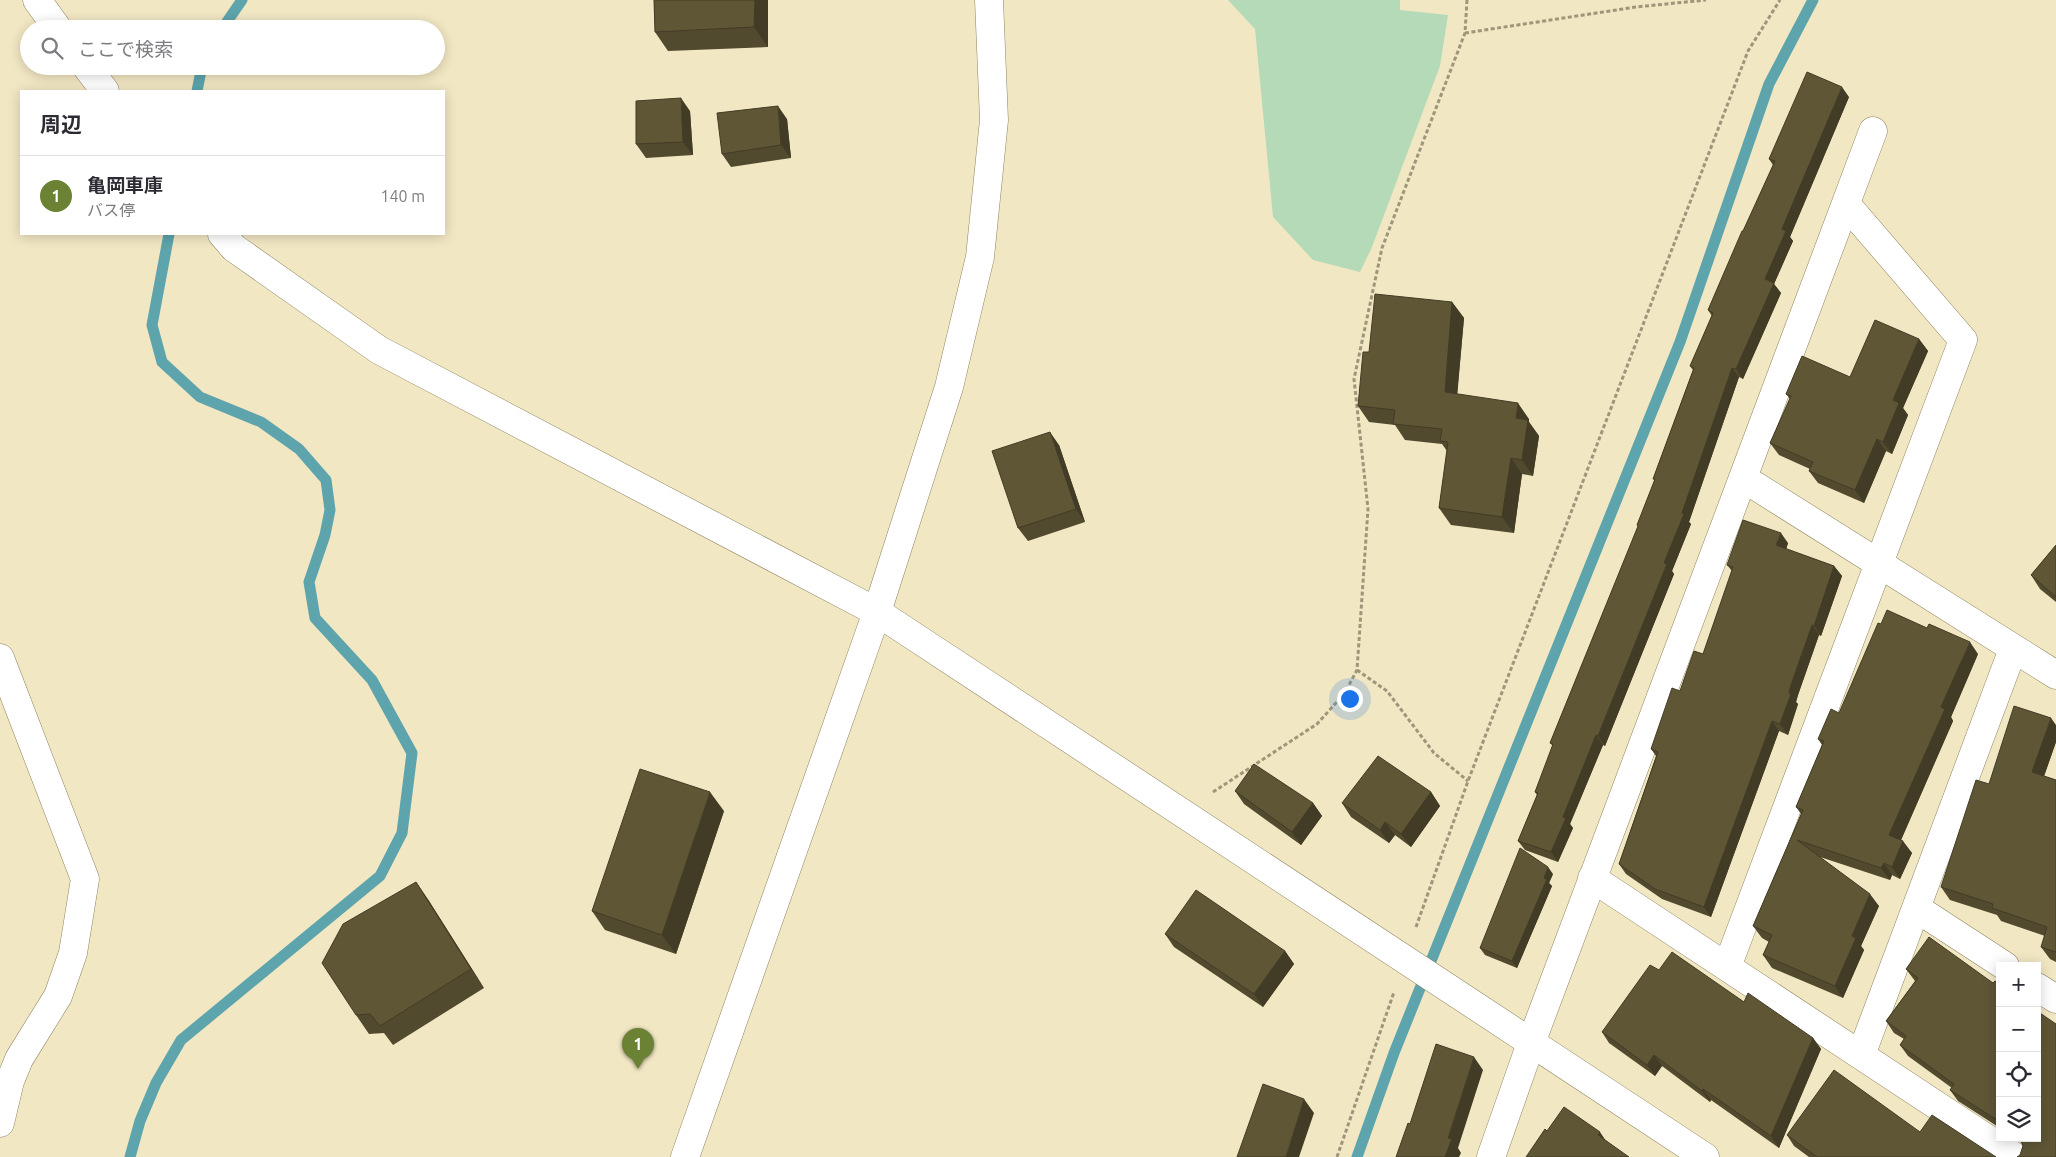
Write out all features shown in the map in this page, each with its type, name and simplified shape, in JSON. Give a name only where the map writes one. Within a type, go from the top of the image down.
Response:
[{"type":"street","points":[[37,0],[51,20]]},
{"type":"street","points":[[685,1157],[877,612],[949,387],[980,257],[994,120],[989,0]]},
{"type":"street","points":[[93,75],[104,90]]},
{"type":"street","points":[[1491,1157],[1531,1042],[1592,878],[1874,131]]},
{"type":"street","points":[[1727,967],[1962,340],[1846,204]]},
{"type":"street","points":[[223,235],[234,248],[379,350],[877,612],[1705,1157]]},
{"type":"street","points":[[1743,478],[2056,675]]},
{"type":"street","points":[[1861,1055],[2013,649]]},
{"type":"street","points":[[0,1124],[5,1080],[58,996],[73,953],[85,879],[1,666]]},
{"type":"street","points":[[1592,878],[2015,1157]]},
{"type":"street","points":[[1916,908],[1999,962]]},
{"type":"street","points":[[2041,989],[2056,999]]},
{"type":"path","points":[[1182,813],[1317,724],[1344,694],[1357,670],[1368,509],[1354,379],[1382,248],[1465,33],[1467,0]]},
{"type":"path","points":[[1465,33],[1636,7],[1706,0]]},
{"type":"path","points":[[1337,1157],[1468,781],[1748,51],[1780,0]]},
{"type":"path","points":[[1357,670],[1387,690],[1434,753],[1468,781]]},
{"type":"green space","points":[[1228,0],[1400,0],[1400,10],[1448,15],[1440,66],[1372,247],[1360,272],[1313,260],[1273,217],[1255,29]]},
{"type":"building","points":[[654,0],[755,0],[754,27],[655,32]]},
{"type":"building","points":[[1807,72],[1842,87],[1782,229],[1786,231],[1765,279],[1774,283],[1736,369],[1732,368],[1682,513],[1684,514],[1664,563],[1667,564],[1598,736],[1596,735],[1563,817],[1566,818],[1551,852],[1518,841],[1538,793],[1535,792],[1553,744],[1550,743],[1638,526],[1655,479],[1653,479],[1694,368],[1690,366],[1713,313],[1708,310],[1775,161],[1769,159]]},
{"type":"building","points":[[681,98],[683,142],[636,144],[636,101]]},
{"type":"building","points":[[778,106],[781,145],[722,154],[717,113]]},
{"type":"building","points":[[1375,294],[1452,302],[1445,392],[1518,403],[1516,418],[1528,420],[1522,460],[1511,458],[1502,517],[1439,508],[1448,442],[1440,441],[1442,429],[1393,424],[1395,410],[1358,406],[1363,352],[1369,352]]},
{"type":"building","points":[[1875,320],[1919,339],[1893,400],[1899,403],[1883,442],[1877,439],[1855,490],[1809,471],[1813,462],[1770,443],[1791,396],[1786,394],[1802,356],[1850,377]]},
{"type":"building","points":[[1050,432],[1076,509],[1018,528],[992,451]]},
{"type":"building","points":[[1743,520],[1781,533],[1776,545],[1834,566],[1814,626],[1812,625],[1791,685],[1789,693],[1791,694],[1780,724],[1772,721],[1704,907],[1655,889],[1619,864],[1658,752],[1651,749],[1672,688],[1680,691],[1694,651],[1703,654],[1733,567],[1727,565]]},
{"type":"building","points":[[2056,545],[2056,597],[2031,575]]},
{"type":"building","points":[[1887,610],[1927,628],[1929,624],[1970,642],[1941,707],[1945,709],[1889,835],[1903,841],[1892,867],[1884,863],[1881,868],[1797,840],[1870,894],[1852,936],[1856,938],[1835,986],[1763,955],[1772,935],[1753,926],[1803,810],[1796,807],[1824,741],[1818,739],[1831,709],[1839,713],[1878,623],[1881,624]]},
{"type":"building","points":[[2014,706],[2051,718],[2032,772],[2056,780],[2056,952],[2041,947],[2047,927],[1992,908],[1993,904],[1941,887],[1976,780],[1989,784]]},
{"type":"building","points":[[1378,756],[1431,792],[1401,834],[1385,822],[1380,830],[1342,803]]},
{"type":"building","points":[[1254,764],[1313,803],[1292,832],[1235,791]]},
{"type":"building","points":[[640,769],[710,792],[662,935],[592,911]]},
{"type":"building","points":[[1520,848],[1548,867],[1544,878],[1547,879],[1512,961],[1480,948]]},
{"type":"building","points":[[416,882],[471,969],[380,1026],[370,1014],[356,1015],[322,963],[343,924]]},
{"type":"building","points":[[1196,890],[1285,951],[1254,994],[1165,934]]},
{"type":"building","points":[[1929,937],[1993,983],[1996,982],[1996,1119],[1950,1090],[1954,1084],[1900,1045],[1906,1036],[1886,1021],[1918,978],[1906,969]]},
{"type":"building","points":[[1672,952],[1744,1002],[1748,993],[1813,1038],[1771,1136],[1703,1089],[1702,1091],[1654,1055],[1647,1065],[1602,1032],[1650,965],[1659,970]]},
{"type":"building","points":[[2041,1014],[2056,1024],[2056,1157],[2017,1157],[2020,1155],[2023,1146],[2022,1142],[2041,1142]]},
{"type":"building","points":[[1436,1044],[1474,1057],[1448,1138],[1452,1139],[1445,1157],[1396,1157],[1408,1123],[1410,1124]]},
{"type":"building","points":[[1834,1070],[1920,1132],[1932,1115],[1996,1157],[1817,1157],[1787,1135]]},
{"type":"building","points":[[1263,1084],[1304,1099],[1286,1157],[1237,1157]]},
{"type":"building","points":[[1564,1107],[1600,1132],[1598,1135],[1629,1157],[1526,1157],[1545,1129],[1547,1131]]},
{"type":"waterway","points":[[228,20],[242,0]]},
{"type":"waterway","points":[[1357,1157],[1394,1053],[1680,342],[1769,84],[1813,0]]},
{"type":"waterway","points":[[197,90],[200,75]]},
{"type":"waterway","points":[[130,1157],[140,1121],[156,1083],[181,1040],[380,876],[402,833],[412,753],[372,680],[315,618],[309,582],[325,535],[330,510],[326,480],[299,449],[261,422],[200,397],[162,362],[152,325],[169,235]]},
{"type":"place","name":"亀岡車庫","points":[[638,1069]]}]
